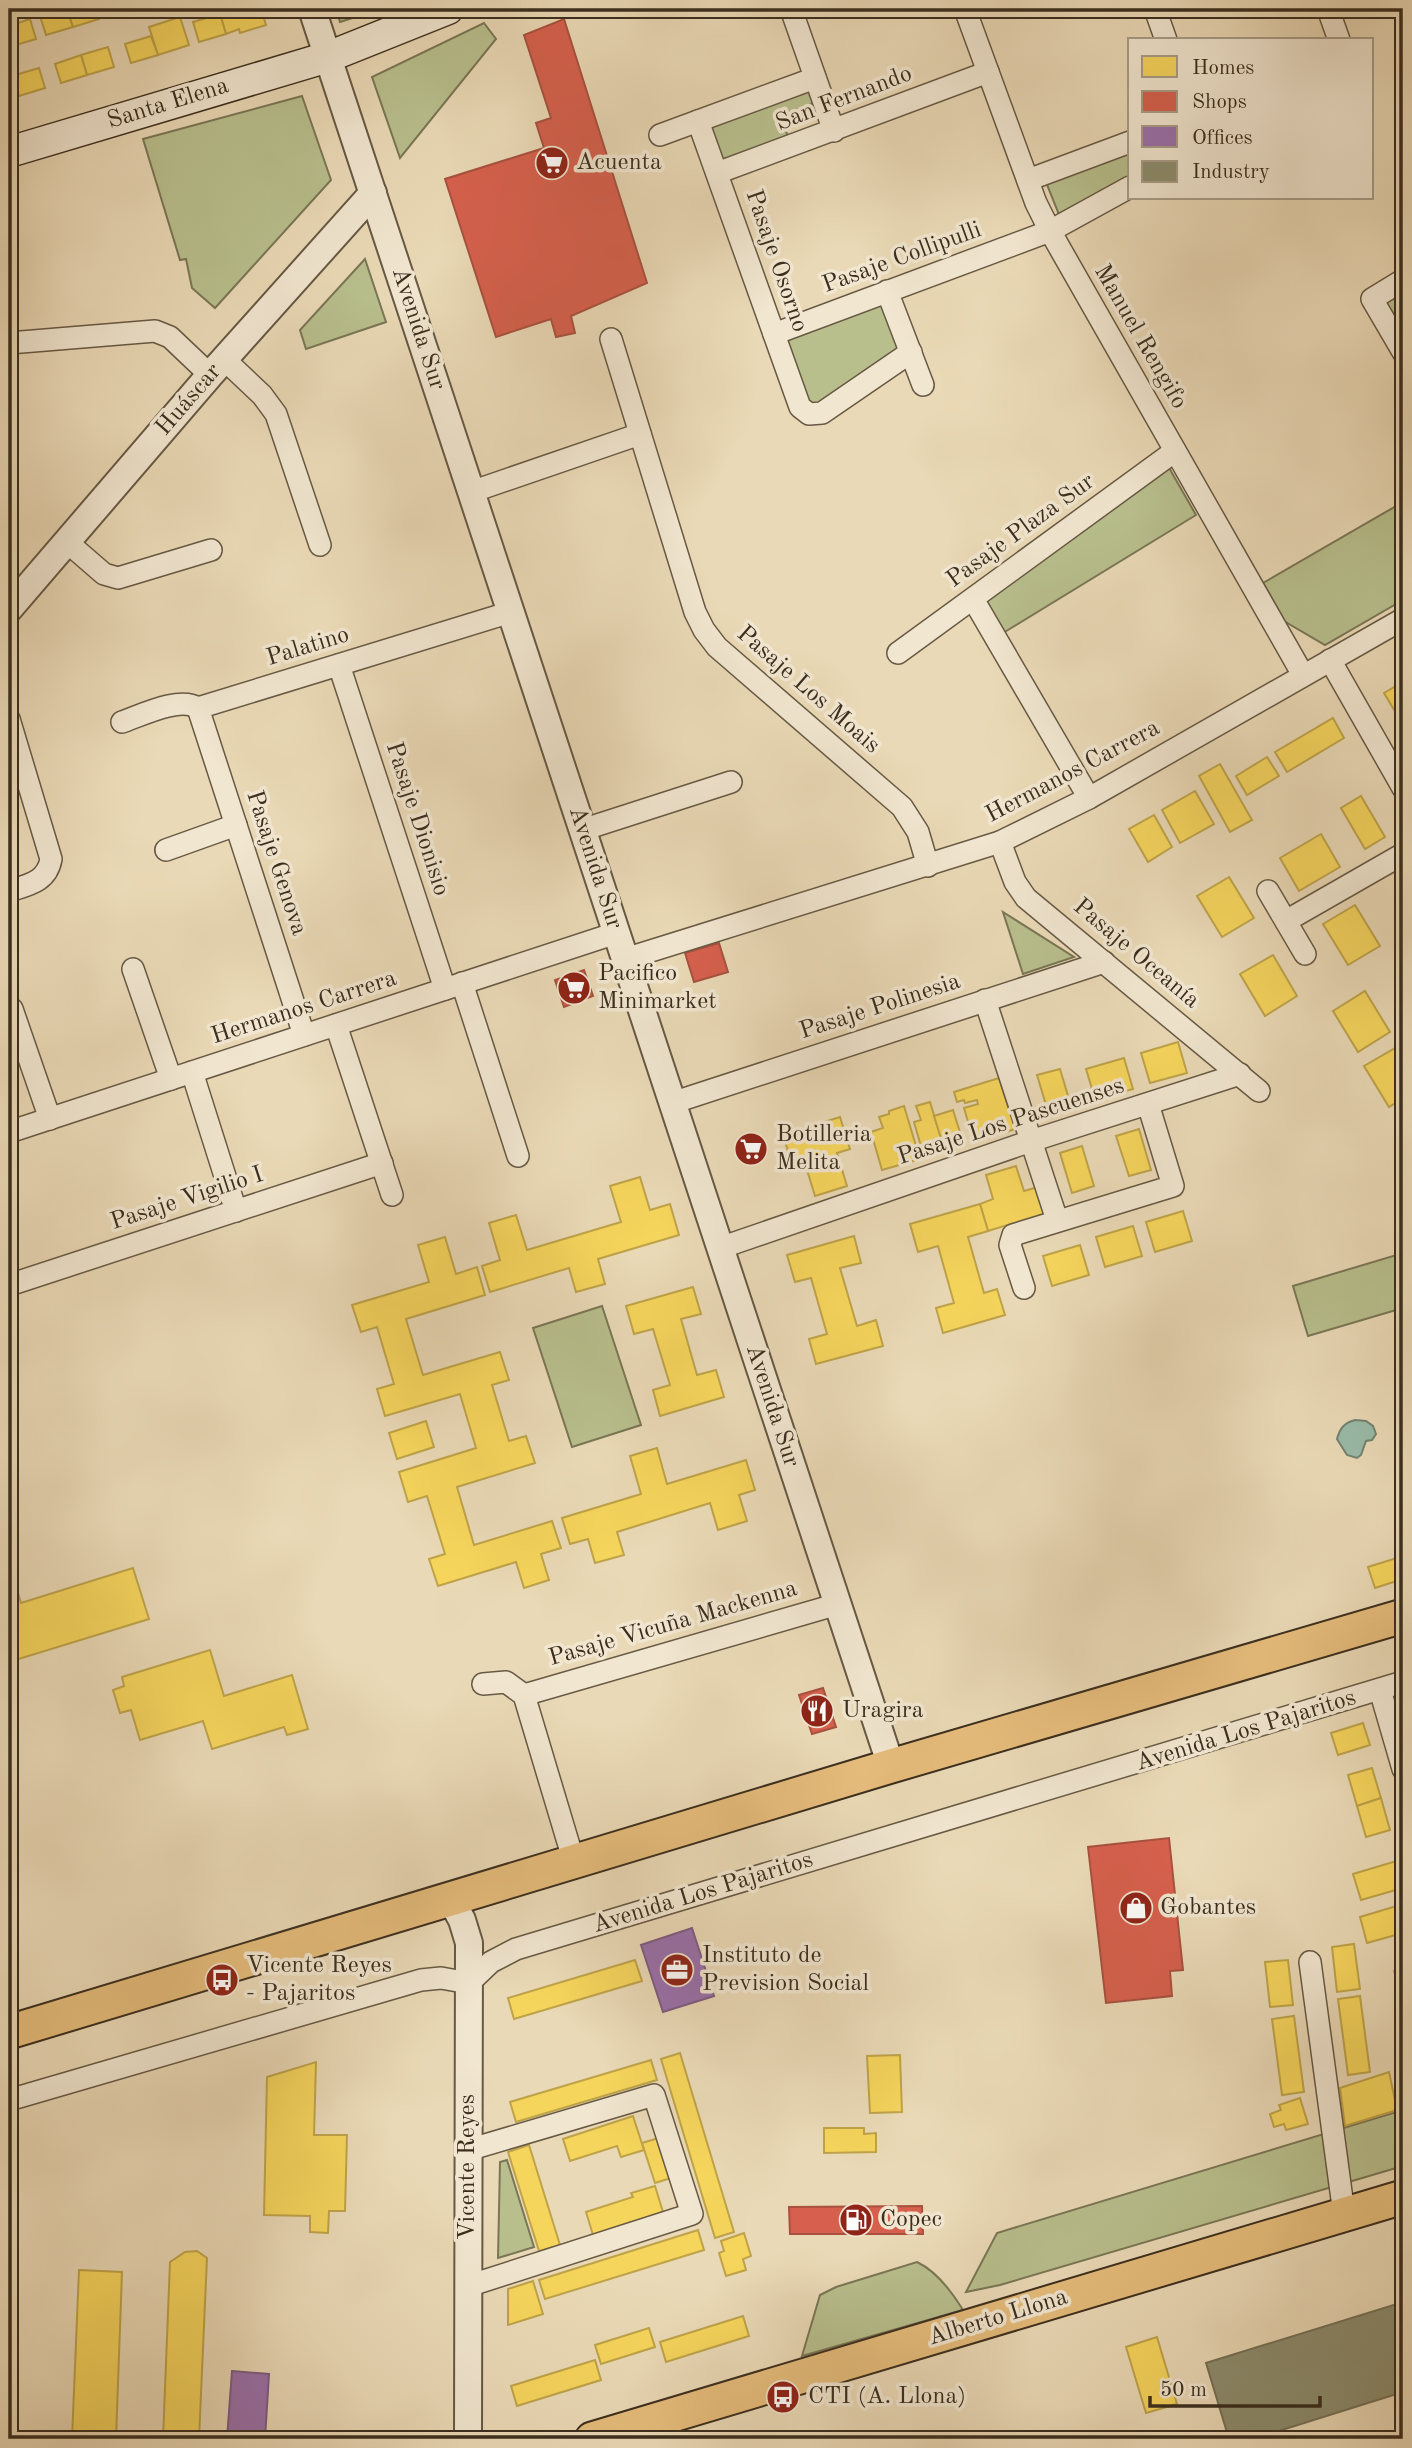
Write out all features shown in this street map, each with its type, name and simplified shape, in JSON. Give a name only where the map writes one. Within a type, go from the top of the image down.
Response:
[{"type":"main road","name":"Santa Elena","points":[[9,152],[328,57],[448,9]]},
{"type":"main road","points":[[9,2032],[891,1766],[1403,1616]]},
{"type":"main road","name":"Alberto Llona","points":[[592,2439],[1403,2197]]},
{"type":"street","name":"Avenida Sur","points":[[312,9],[891,1766]]},
{"type":"street","points":[[790,9],[834,131]]},
{"type":"street","name":"Manuel Rengifo","points":[[965,9],[1028,180],[1050,231],[1303,675]]},
{"type":"street","points":[[1155,9],[1165,38]]},
{"type":"street","points":[[1331,10],[1338,38]]},
{"type":"street","name":"San Fernando","points":[[717,173],[988,72]]},
{"type":"street","points":[[660,135],[815,78]]},
{"type":"street","name":"Pasaje Osorno","points":[[698,121],[800,407],[809,414],[822,413],[911,352]]},
{"type":"street","points":[[1028,180],[1128,143]]},
{"type":"street","name":"Pasaje Collipulli","points":[[774,334],[1050,231],[1128,188]]},
{"type":"street","name":"Huáscar","points":[[9,609],[217,367],[373,193]]},
{"type":"street","points":[[1403,280],[1372,299],[1403,352]]},
{"type":"street","points":[[887,291],[923,385]]},
{"type":"street","points":[[10,345],[155,331],[170,337],[262,395],[276,414],[320,545]]},
{"type":"street","name":"Pasaje Los Moais","points":[[611,340],[695,612],[704,630],[717,647],[902,807],[918,832],[928,866]]},
{"type":"street","points":[[471,492],[640,434]]},
{"type":"street","name":"Pasaje Plaza Sur","points":[[898,653],[1175,451]]},
{"type":"street","points":[[66,542],[104,574],[118,578],[211,550]]},
{"type":"street","points":[[972,598],[1089,798]]},
{"type":"street","name":"Palatino","points":[[122,722],[179,703],[189,703],[198,708],[511,612]]},
{"type":"street","name":"Hermanos Carrera","points":[[625,959],[1000,842],[1089,798],[1403,619]]},
{"type":"street","points":[[1330,660],[1403,788]]},
{"type":"street","name":"Pasaje Dionisio","points":[[339,665],[518,1156]]},
{"type":"street","name":"Pasaje Genova","points":[[198,708],[304,1035]]},
{"type":"street","points":[[9,719],[51,854],[48,871],[40,879],[9,891]]},
{"type":"street","points":[[582,830],[731,782]]},
{"type":"street","points":[[166,850],[236,825]]},
{"type":"street","name":"Pasaje Oceanía","points":[[1000,842],[1015,882],[1026,898],[1259,1091]]},
{"type":"street","points":[[1286,921],[1403,854]]},
{"type":"street","points":[[1268,891],[1305,954]]},
{"type":"street","name":"Hermanos Carrera","points":[[9,1132],[616,933]]},
{"type":"street","name":"Pasaje Polinesia","points":[[672,1104],[1104,962]]},
{"type":"street","points":[[133,968],[171,1079]]},
{"type":"street","points":[[985,1000],[1057,1220]]},
{"type":"street","points":[[12,1009],[50,1119]]},
{"type":"street","points":[[336,1025],[392,1195]]},
{"type":"street","points":[[192,1072],[236,1210]]},
{"type":"street","name":"Pasaje Los Pascuenses","points":[[720,1248],[1240,1074]]},
{"type":"street","points":[[1024,1288],[1010,1245],[1010,1238],[1016,1233],[1173,1186],[1147,1104]]},
{"type":"street","name":"Pasaje Vigilio I","points":[[9,1285],[382,1163]]},
{"type":"street","name":"Pasaje Vicuña Mackenna","points":[[524,1695],[838,1604]]},
{"type":"street","name":"Pasaje Vicuña Mackenna","points":[[483,1684],[506,1682],[524,1695],[575,1862]]},
{"type":"street","name":"Avenida Los Pajaritos","points":[[469,1983],[491,1962],[516,1949],[1403,1682]]},
{"type":"street","points":[[1380,1690],[1403,1769]]},
{"type":"street","name":"Vicente Reyes","points":[[450,1898],[463,1920],[469,1943],[468,2439]]},
{"type":"street","points":[[1310,1962],[1345,2214]]},
{"type":"street","points":[[9,2100],[421,1980],[441,1978],[469,1983]]},
{"type":"street","points":[[468,2150],[654,2095],[692,2214],[468,2286]]},
{"type":"green space","points":[[336,9],[381,9],[340,22]]},
{"type":"green space","points":[[484,23],[496,39],[400,158],[372,77]]},
{"type":"green space","points":[[813,87],[817,102],[780,116],[789,139],[724,163],[709,132],[714,122]]},
{"type":"green space","points":[[302,96],[331,180],[215,308],[192,288],[186,259],[180,260],[143,139]]},
{"type":"green space","points":[[1128,153],[1128,179],[1060,217],[1046,182]]},
{"type":"green space","points":[[365,259],[386,322],[306,349],[300,330]]},
{"type":"green space","points":[[1403,293],[1403,337],[1384,304]]},
{"type":"green space","points":[[882,300],[899,349],[822,403],[810,403],[782,339]]},
{"type":"green space","points":[[1168,466],[1196,515],[1003,633],[982,600]]},
{"type":"green space","points":[[1403,502],[1403,600],[1325,645],[1284,621],[1263,583]]},
{"type":"green space","points":[[1003,912],[1074,957],[1023,974]]},
{"type":"green space","points":[[1403,1253],[1403,1308],[1308,1336],[1293,1286]]},
{"type":"green space","points":[[602,1306],[641,1425],[572,1447],[533,1328]]},
{"type":"green space","points":[[1403,2110],[1403,2166],[1000,2285],[966,2292],[997,2233]]},
{"type":"green space","points":[[507,2160],[534,2247],[498,2258],[500,2162]]},
{"type":"green space","points":[[917,2262],[943,2283],[963,2310],[802,2356],[820,2295],[836,2287]]},
{"type":"shaded area","points":[[1355,1420],[1366,1421],[1373,1426],[1376,1434],[1372,1440],[1366,1441],[1361,1455],[1357,1458],[1347,1455],[1337,1439],[1343,1427]]},
{"type":"building: Homes","points":[[67,9],[73,27],[46,35],[40,16]]},
{"type":"building: Homes","points":[[67,9],[96,9],[99,19],[73,27]]},
{"type":"building: Homes","points":[[115,9],[134,9],[116,14]]},
{"type":"building: Homes","points":[[233,9],[261,9],[266,25],[226,34],[220,14]]},
{"type":"building: Homes","points":[[220,14],[226,34],[199,42],[193,22]]},
{"type":"building: Homes","points":[[180,17],[189,45],[158,55],[149,27]]},
{"type":"building: Homes","points":[[30,19],[36,39],[9,47],[9,26]]},
{"type":"building: Homes","points":[[151,36],[158,55],[131,63],[125,44]]},
{"type":"building: Homes","points":[[108,47],[114,67],[87,75],[81,55]]},
{"type":"building: Homes","points":[[81,55],[87,75],[61,83],[55,64]]},
{"type":"building: Homes","points":[[39,68],[45,88],[19,96],[12,76]]},
{"type":"building: Homes","points":[[12,76],[19,96],[9,99],[9,77]]},
{"type":"building: Homes","points":[[1403,682],[1403,708],[1396,713],[1384,693]]},
{"type":"building: Homes","points":[[1333,718],[1344,738],[1287,772],[1275,752]]},
{"type":"building: Homes","points":[[1267,757],[1279,776],[1247,795],[1236,776]]},
{"type":"building: Homes","points":[[1220,764],[1252,820],[1230,832],[1199,776]]},
{"type":"building: Homes","points":[[1195,791],[1214,824],[1180,843],[1162,810]]},
{"type":"building: Homes","points":[[1361,796],[1385,837],[1365,849],[1341,808]]},
{"type":"building: Homes","points":[[1154,815],[1172,847],[1148,862],[1129,829]]},
{"type":"building: Homes","points":[[1321,834],[1340,867],[1299,891],[1280,858]]},
{"type":"building: Homes","points":[[1229,877],[1254,918],[1222,937],[1197,896]]},
{"type":"building: Homes","points":[[1355,905],[1380,946],[1348,965],[1323,924]]},
{"type":"building: Homes","points":[[1403,906],[1403,921],[1397,910]]},
{"type":"building: Homes","points":[[1273,955],[1297,996],[1265,1016],[1240,974]]},
{"type":"building: Homes","points":[[1365,991],[1390,1032],[1358,1052],[1333,1011]]},
{"type":"building: Homes","points":[[1178,1042],[1187,1073],[1150,1083],[1141,1053]]},
{"type":"building: Homes","points":[[1397,1047],[1403,1058],[1403,1098],[1389,1107],[1364,1066]]},
{"type":"building: Homes","points":[[1124,1058],[1133,1089],[1095,1099],[1086,1069]]},
{"type":"building: Homes","points":[[1060,1069],[1072,1109],[1049,1115],[1037,1075]]},
{"type":"building: Homes","points":[[999,1078],[1015,1129],[974,1142],[964,1108],[978,1104],[977,1100],[957,1102],[954,1092]]},
{"type":"building: Homes","points":[[930,1102],[945,1151],[924,1157],[914,1122],[921,1120],[916,1106]]},
{"type":"building: Homes","points":[[904,1106],[920,1159],[882,1170],[871,1132],[883,1128],[879,1117]]},
{"type":"building: Homes","points":[[953,1110],[964,1145],[945,1151],[934,1116]]},
{"type":"building: Homes","points":[[840,1117],[850,1149],[837,1153],[847,1186],[815,1196],[804,1160],[792,1164],[783,1135]]},
{"type":"building: Homes","points":[[1139,1129],[1151,1170],[1129,1176],[1116,1136]]},
{"type":"building: Homes","points":[[1082,1146],[1094,1186],[1072,1193],[1060,1153]]},
{"type":"building: Homes","points":[[1016,1166],[1024,1191],[1038,1187],[1046,1213],[988,1231],[980,1204],[993,1199],[986,1175]]},
{"type":"building: Homes","points":[[640,1177],[650,1210],[670,1204],[679,1235],[598,1259],[605,1284],[576,1292],[569,1268],[490,1292],[482,1266],[500,1260],[489,1223],[516,1215],[527,1250],[621,1222],[610,1186]]},
{"type":"building: Homes","points":[[980,1204],[988,1231],[968,1237],[984,1293],[997,1289],[1005,1315],[943,1333],[936,1308],[954,1303],[938,1246],[918,1252],[910,1224]]},
{"type":"building: Homes","points":[[1183,1211],[1192,1241],[1155,1252],[1146,1222]]},
{"type":"building: Homes","points":[[1133,1226],[1142,1256],[1105,1267],[1096,1237]]},
{"type":"building: Homes","points":[[854,1236],[861,1263],[840,1268],[857,1326],[876,1320],[883,1346],[816,1364],[809,1339],[827,1334],[811,1278],[795,1282],[787,1255]]},
{"type":"building: Homes","points":[[445,1237],[456,1274],[477,1267],[485,1295],[406,1319],[423,1375],[500,1352],[509,1380],[492,1385],[509,1441],[526,1436],[535,1463],[457,1487],[474,1545],[552,1521],[561,1548],[541,1554],[549,1580],[524,1588],[516,1562],[438,1586],[429,1559],[445,1554],[427,1496],[408,1502],[399,1472],[476,1448],[460,1394],[385,1416],[377,1389],[394,1384],[377,1327],[361,1332],[352,1305],[429,1282],[418,1245]]},
{"type":"building: Homes","points":[[1080,1245],[1089,1275],[1052,1286],[1043,1256]]},
{"type":"building: Homes","points":[[693,1287],[701,1314],[681,1319],[697,1375],[716,1370],[724,1397],[660,1416],[653,1390],[670,1385],[653,1329],[634,1334],[626,1306]]},
{"type":"building: Homes","points":[[426,1421],[434,1447],[397,1459],[389,1433]]},
{"type":"building: Homes","points":[[657,1448],[667,1484],[746,1460],[755,1490],[739,1495],[747,1521],[718,1530],[710,1503],[617,1532],[624,1555],[595,1563],[588,1539],[570,1544],[562,1518],[641,1494],[630,1456]]},
{"type":"building: Homes","points":[[1403,1556],[1403,1579],[1375,1588],[1368,1567]]},
{"type":"building: Homes","points":[[133,1568],[149,1619],[9,1662],[9,1569],[21,1603]]},
{"type":"building: Homes","points":[[210,1650],[224,1696],[292,1675],[308,1729],[287,1735],[284,1727],[212,1749],[203,1721],[140,1740],[131,1710],[120,1713],[113,1690],[124,1686],[122,1677]]},
{"type":"building: Homes","points":[[1363,1723],[1370,1745],[1338,1755],[1331,1733]]},
{"type":"building: Homes","points":[[1372,1768],[1381,1798],[1357,1806],[1348,1775]]},
{"type":"building: Homes","points":[[1381,1798],[1390,1830],[1366,1837],[1357,1806]]},
{"type":"building: Homes","points":[[1403,1859],[1403,1888],[1361,1900],[1353,1874]]},
{"type":"building: Homes","points":[[1403,1904],[1403,1933],[1367,1943],[1360,1917]]},
{"type":"building: Homes","points":[[1354,1944],[1360,1989],[1337,1992],[1332,1947]]},
{"type":"building: Homes","points":[[635,1960],[642,1981],[514,2019],[508,1998]]},
{"type":"building: Homes","points":[[1288,1960],[1293,2005],[1270,2007],[1265,1962]]},
{"type":"building: Homes","points":[[1403,1968],[1403,1994],[1401,1995],[1394,1971]]},
{"type":"building: Homes","points":[[1360,1996],[1370,2072],[1348,2075],[1338,1999]]},
{"type":"building: Homes","points":[[1294,2016],[1304,2092],[1282,2095],[1272,2019]]},
{"type":"building: Homes","points":[[680,2053],[734,2232],[715,2238],[661,2059]]},
{"type":"building: Homes","points":[[900,2055],[902,2112],[870,2113],[867,2056]]},
{"type":"building: Homes","points":[[651,2060],[657,2080],[516,2122],[510,2102]]},
{"type":"building: Homes","points":[[316,2062],[314,2135],[347,2135],[345,2211],[329,2211],[328,2233],[310,2232],[310,2216],[264,2215],[267,2077]]},
{"type":"building: Homes","points":[[1389,2072],[1397,2110],[1345,2126],[1340,2088]]},
{"type":"building: Homes","points":[[1300,2098],[1308,2124],[1286,2130],[1284,2124],[1274,2127],[1270,2114],[1281,2110],[1279,2105]]},
{"type":"building: Homes","points":[[633,2116],[644,2150],[621,2157],[617,2146],[570,2161],[563,2139]]},
{"type":"building: Homes","points":[[824,2128],[864,2128],[864,2134],[876,2133],[876,2152],[824,2153]]},
{"type":"building: Homes","points":[[662,2137],[674,2177],[655,2183],[642,2143]]},
{"type":"building: Homes","points":[[529,2145],[560,2245],[539,2251],[508,2152]]},
{"type":"building: Homes","points":[[655,2186],[663,2212],[593,2235],[586,2212],[633,2197],[631,2193]]},
{"type":"building: Homes","points":[[698,2230],[704,2250],[545,2299],[539,2280]]},
{"type":"building: Homes","points":[[744,2233],[751,2256],[743,2259],[746,2270],[726,2276],[719,2253],[724,2251],[721,2241]]},
{"type":"building: Homes","points":[[197,2251],[207,2258],[199,2439],[163,2439],[170,2262],[185,2252]]},
{"type":"building: Homes","points":[[79,2270],[122,2272],[116,2439],[72,2439]]},
{"type":"building: Homes","points":[[533,2281],[543,2314],[508,2325],[508,2289]]},
{"type":"building: Homes","points":[[743,2316],[749,2336],[666,2362],[660,2342]]},
{"type":"building: Homes","points":[[649,2328],[655,2347],[601,2364],[595,2345]]},
{"type":"building: Homes","points":[[1157,2337],[1177,2404],[1146,2413],[1126,2347]]},
{"type":"building: Homes","points":[[595,2360],[601,2380],[517,2406],[511,2386]]},
{"type":"building: Shops","name":"Acuenta","points":[[564,19],[647,283],[571,316],[575,333],[556,337],[551,319],[496,337],[445,179],[544,148],[536,123],[551,118],[524,35]]},
{"type":"building: Shops","points":[[719,943],[728,972],[694,982],[685,953]]},
{"type":"building: Shops","name":"Pacifico Minimarket","points":[[584,970],[593,996],[564,1007],[555,980]]},
{"type":"building: Shops","name":"Uragira","points":[[823,1688],[836,1727],[812,1734],[799,1695]]},
{"type":"building: Shops","name":"Gobantes","points":[[1169,1838],[1183,1970],[1170,1971],[1172,1996],[1106,2003],[1088,1847]]},
{"type":"building: Shops","name":"Copec","points":[[922,2206],[923,2234],[790,2234],[789,2207]]},
{"type":"building: Offices","name":"Instituto de Prevision Social","points":[[692,1928],[714,1996],[663,2012],[641,1945]]},
{"type":"building: Offices","points":[[232,2371],[269,2374],[265,2439],[227,2439]]},
{"type":"building: Industry","points":[[1403,2302],[1403,2392],[1253,2439],[1229,2439],[1206,2363]]},
{"type":"place","name":"Acuenta","points":[[552,163]]},
{"type":"place","name":"Pacifico Minimarket","points":[[574,988]]},
{"type":"place","name":"Botilleria Melita","points":[[751,1149]]},
{"type":"place","name":"Uragira","points":[[817,1711]]},
{"type":"place","name":"Gobantes","points":[[1136,1908]]},
{"type":"place","name":"Instituto de Prevision Social","points":[[677,1970]]},
{"type":"place","name":"Vicente Reyes - Pajaritos","points":[[222,1980]]},
{"type":"place","name":"Copec","points":[[856,2220]]},
{"type":"place","name":"CTI (A. Llona)","points":[[783,2397]]}]
